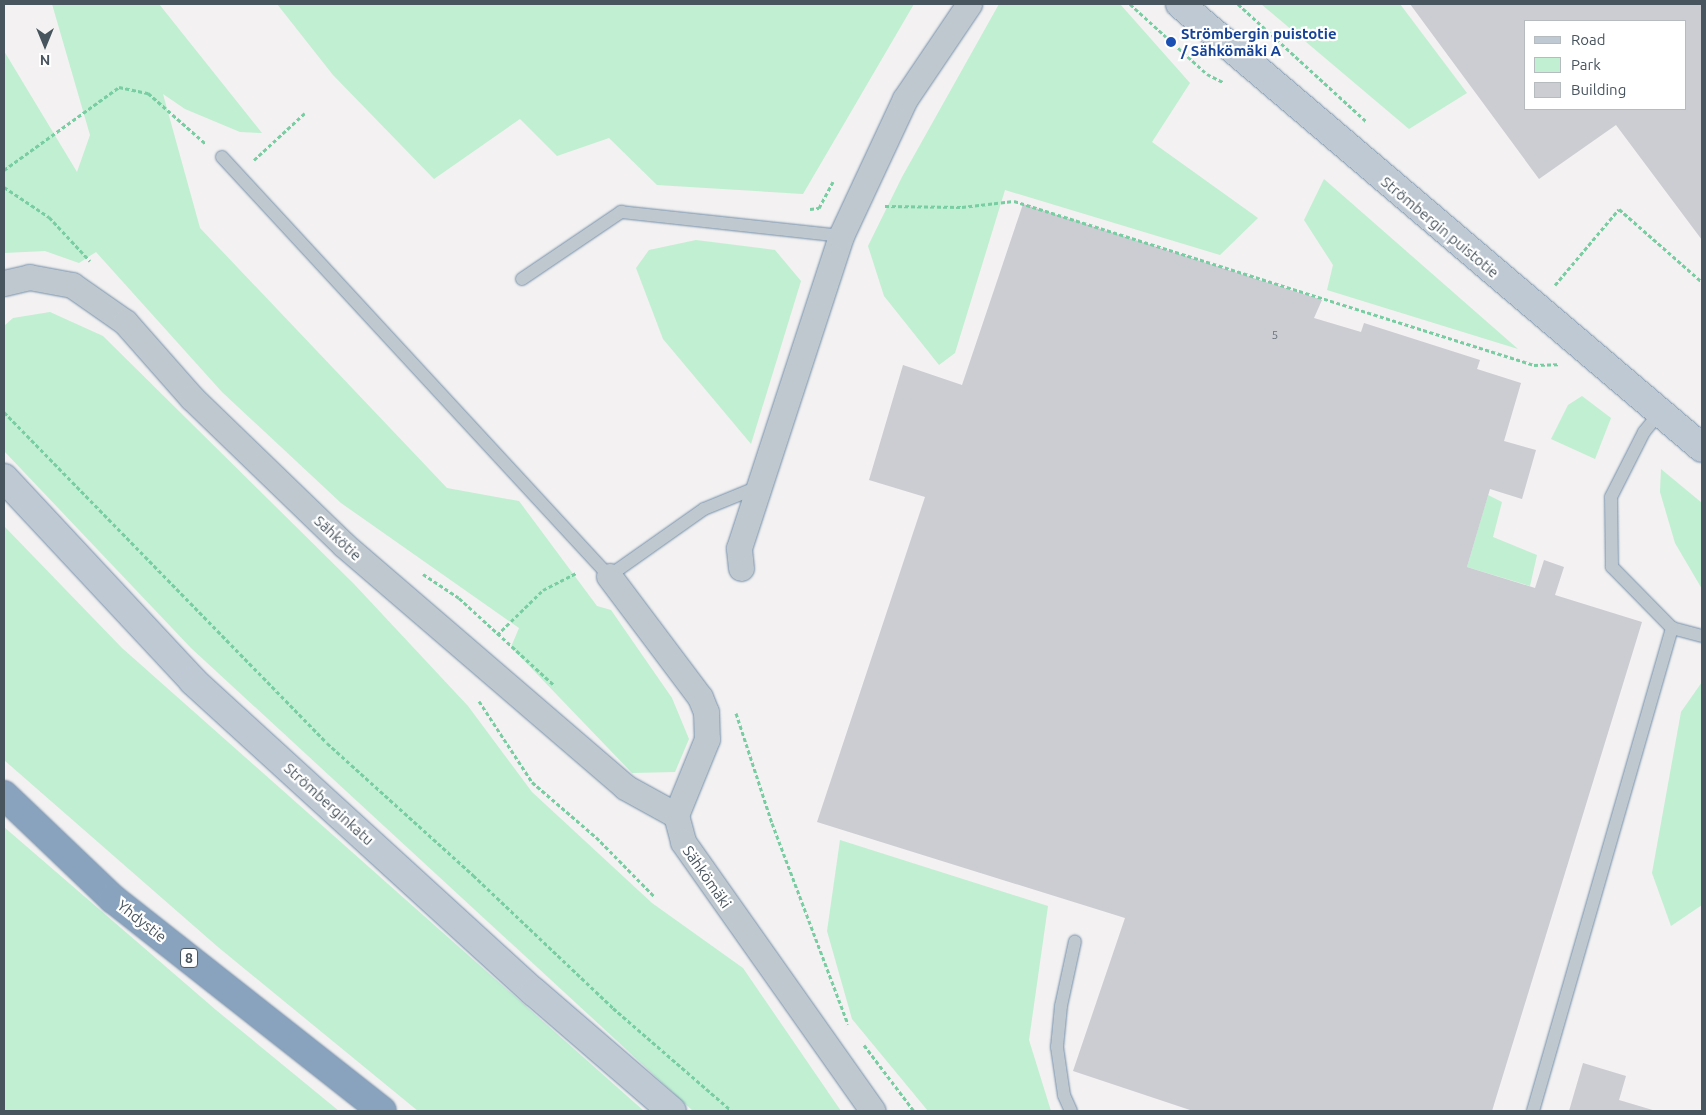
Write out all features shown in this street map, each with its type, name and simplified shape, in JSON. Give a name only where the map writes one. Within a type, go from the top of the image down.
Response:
[{"type":"highway","name":"Yhdystie","points":[[4,795],[113,898],[382,1111]]},
{"type":"street","points":[[741,568],[739,548],[841,236],[905,99],[969,4]]},
{"type":"street","name":"Strömbergin puistotie","points":[[1180,4],[1702,448]]},
{"type":"street","name":"Sähkötie","points":[[4,283],[29,277],[72,285],[125,322],[192,398],[344,545],[625,787],[676,814]]},
{"type":"street","name":"Strömberginkatu","points":[[4,478],[193,681],[527,985],[672,1111]]},
{"type":"street","points":[[609,576],[700,697],[706,712],[707,739],[676,814]]},
{"type":"street","name":"Sähkömäki","points":[[676,814],[683,842],[874,1111]]},
{"type":"lane","points":[[222,157],[609,576],[704,509],[760,486]]},
{"type":"lane","points":[[522,279],[621,212],[841,236]]},
{"type":"lane","points":[[1660,412],[1644,432],[1611,497],[1612,567],[1672,628],[1702,636]]},
{"type":"lane","points":[[1533,1111],[1672,628]]},
{"type":"lane","points":[[1071,1111],[1064,1095],[1057,1047],[1061,1006],[1075,941]]},
{"type":"path","points":[[4,170],[119,87],[148,93],[222,157]]},
{"type":"path","points":[[238,175],[305,113]]},
{"type":"path","points":[[804,209],[819,208],[835,178]]},
{"type":"path","points":[[830,186],[880,206],[944,207],[1014,201],[1534,365],[1564,364]]},
{"type":"path","points":[[1554,285],[1620,209],[1702,282]]},
{"type":"path","points":[[4,412],[327,743],[473,875],[613,1008],[732,1111]]},
{"type":"path","points":[[735,710],[772,822],[848,1025],[854,1033]]},
{"type":"path","points":[[860,1040],[914,1111]]},
{"type":"green space","points":[[52,4],[159,4],[262,133],[240,132],[185,109],[163,94],[200,228],[447,488],[519,501],[597,606],[611,610],[672,698],[689,739],[675,772],[632,773],[511,647],[519,628],[341,503],[222,392],[96,252],[79,263],[45,251],[4,253],[4,51],[77,172],[90,135]]},
{"type":"green space","points":[[277,4],[914,4],[803,194],[657,185],[609,138],[557,156],[520,119],[434,179],[333,75]]},
{"type":"green space","points":[[999,4],[1120,4],[1190,83],[1152,142],[1258,218],[1220,255],[1005,190],[955,353],[939,365],[884,296],[868,246],[902,177]]},
{"type":"green space","points":[[1261,4],[1400,4],[1467,93],[1409,129]]},
{"type":"green space","points":[[1324,179],[1518,349],[1327,290],[1333,265],[1304,220]]},
{"type":"green space","points":[[696,240],[775,250],[801,281],[751,444],[663,339],[636,268],[649,250]]},
{"type":"green space","points":[[50,312],[103,336],[354,584],[468,706],[532,792],[652,903],[743,968],[841,1111],[693,1111],[191,648],[4,451],[4,326],[13,318]]},
{"type":"green space","points":[[1582,396],[1611,418],[1595,459],[1551,439],[1568,405]]},
{"type":"green space","points":[[1661,469],[1702,503],[1702,589],[1675,543],[1660,492]]},
{"type":"green space","points":[[1488,495],[1502,502],[1493,537],[1537,555],[1530,586],[1467,567]]},
{"type":"green space","points":[[4,526],[122,648],[644,1111],[418,1111],[218,947],[4,760]]},
{"type":"green space","points":[[1702,682],[1702,905],[1671,926],[1652,873],[1681,712]]},
{"type":"green space","points":[[4,827],[216,1010],[339,1111],[4,1111]]},
{"type":"green space","points":[[840,840],[1048,906],[1029,1040],[1051,1111],[928,1111],[852,1019],[827,931]]},
{"type":"building","points":[[1410,4],[1702,4],[1702,240],[1616,125],[1539,179]]},
{"type":"building","points":[[1023,204],[1322,300],[1314,318],[1361,332],[1364,323],[1480,360],[1477,369],[1521,383],[1504,441],[1536,450],[1522,499],[1490,489],[1467,567],[1535,588],[1544,560],[1564,567],[1555,595],[1642,622],[1492,1111],[1193,1111],[1073,1071],[1125,918],[817,822],[925,497],[869,480],[903,365],[962,385]]},
{"type":"building","points":[[1583,1063],[1626,1076],[1619,1100],[1656,1111],[1569,1111]]},
{"type":"place","name":"Strömbergin puistotie / Sähkömäki A","points":[[1171,42]]}]
